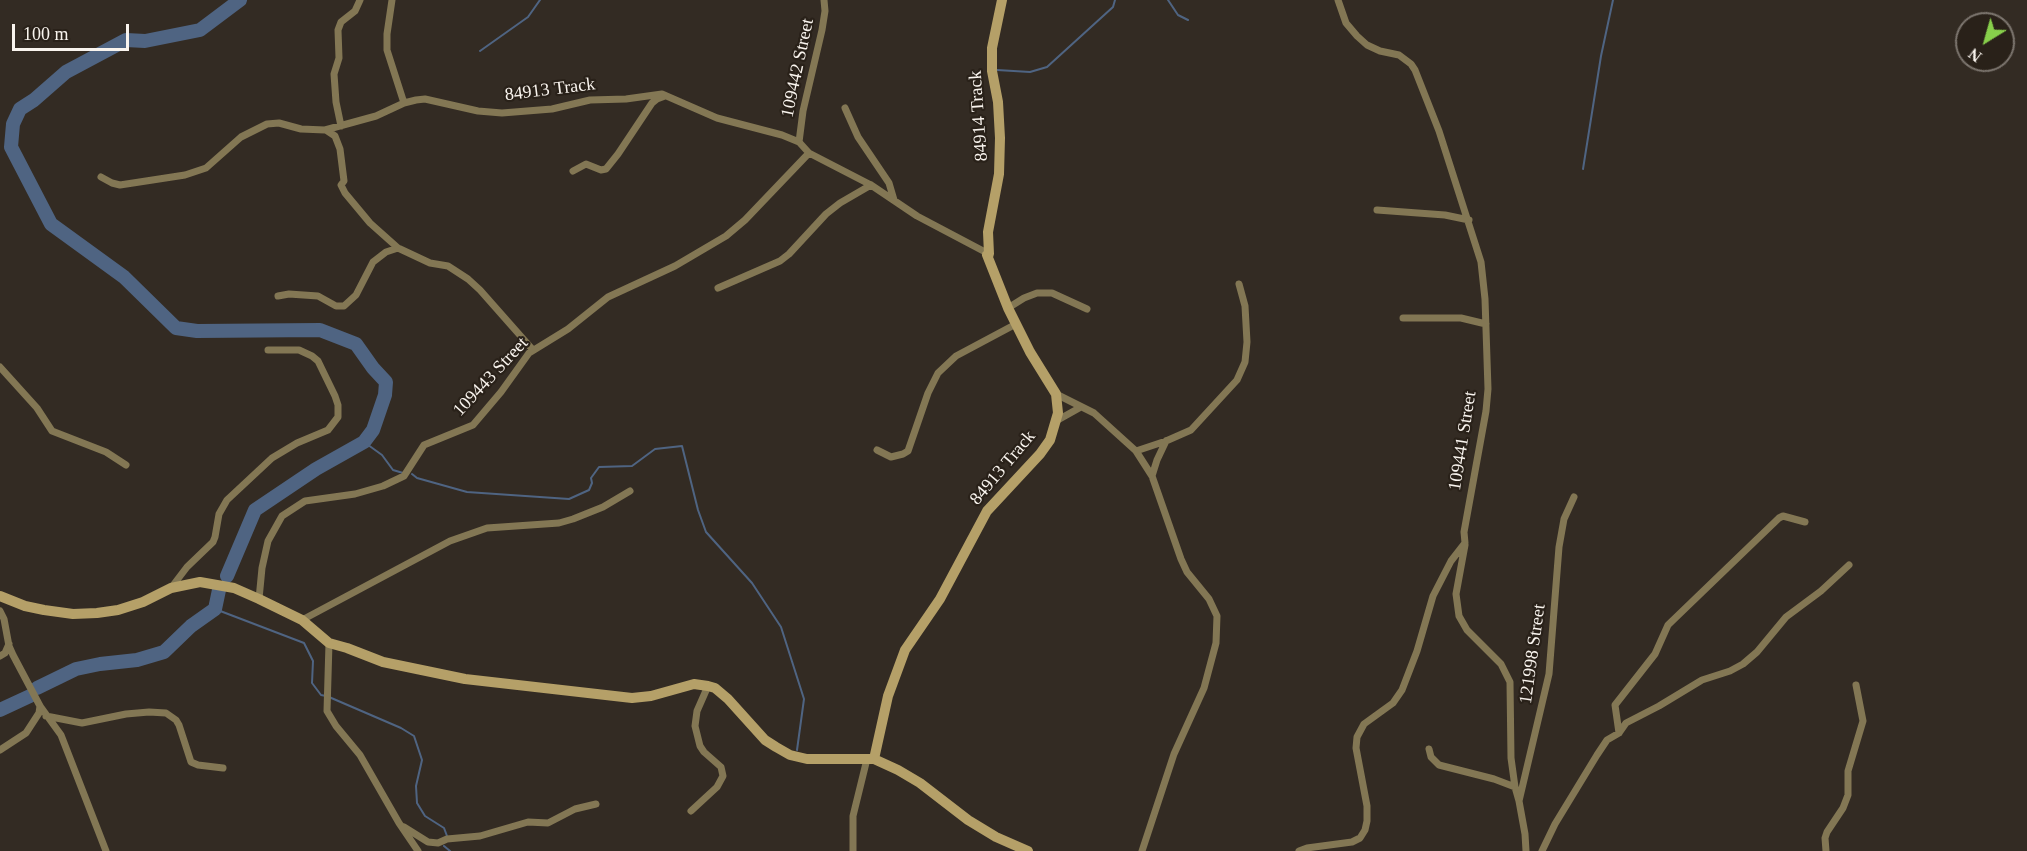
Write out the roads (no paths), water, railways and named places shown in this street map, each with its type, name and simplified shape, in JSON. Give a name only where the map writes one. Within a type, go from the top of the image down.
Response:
[{"type":"street","points":[[341,126],[334,80],[339,58],[338,30],[340,22],[355,11],[360,0]]},
{"type":"street","points":[[392,0],[387,50],[404,103]]},
{"type":"street","name":"109442 Street","points":[[799,142],[803,111],[822,30],[824,0]]},
{"type":"street","name":"84914 Track","points":[[989,259],[988,232],[999,174],[1000,138],[998,102],[992,71],[992,48],[1002,0]]},
{"type":"street","name":"109441 Street","points":[[1338,0],[1346,23],[1357,36],[1380,51],[1405,59],[1415,70],[1439,131],[1481,262],[1488,389],[1464,532],[1465,543],[1457,579],[1457,610],[1461,623],[1494,655],[1510,682],[1510,758],[1519,801]]},
{"type":"street","name":"84913 Track","points":[[101,177],[112,183],[120,184],[198,171],[217,160],[241,136],[267,124],[279,123],[301,129],[325,130],[376,116],[404,103],[425,99],[478,111],[502,113],[552,109],[590,100],[626,99],[662,94],[676,98],[717,118],[782,135],[799,142],[809,153],[871,184],[917,216],[989,259]]},
{"type":"street","points":[[573,171],[586,164],[601,170],[606,169],[652,103],[663,96],[676,98]]},
{"type":"street","points":[[845,108],[858,137],[889,183],[894,200]]},
{"type":"street","points":[[325,130],[331,132],[338,142],[344,181],[341,185],[345,193],[375,228],[398,248],[430,263],[448,266],[463,275],[480,290],[533,350]]},
{"type":"street","name":"109443 Street","points":[[259,599],[268,541],[282,516],[305,501],[356,494],[398,480],[408,472],[424,445],[473,425],[501,392],[524,358],[533,350],[568,329],[608,297],[675,266],[726,236],[745,220],[809,153]]},
{"type":"street","points":[[718,288],[780,261],[826,214],[871,184]]},
{"type":"street","points":[[1377,210],[1445,214],[1469,220]]},
{"type":"street","points":[[278,296],[289,294],[318,296],[331,304],[344,306],[356,296],[374,262],[386,252],[398,248]]},
{"type":"street","points":[[989,259],[1008,308],[1030,352],[1056,394],[1094,413],[1136,450],[1152,476],[1187,572],[1214,609],[1217,628],[1212,663],[1204,688],[1174,754],[1142,851]]},
{"type":"street","points":[[1136,450],[1185,434],[1197,425],[1230,389],[1240,374],[1245,362],[1246,320],[1243,295],[1239,284]]},
{"type":"street","points":[[1008,308],[1037,293],[1052,293],[1088,309]]},
{"type":"street","points":[[1403,318],[1461,318],[1486,324]]},
{"type":"street","points":[[877,450],[891,457],[908,451],[928,393],[938,373],[956,356],[1016,324]]},
{"type":"street","points":[[171,588],[187,567],[213,542],[219,514],[227,500],[272,458],[297,443],[328,430],[338,417],[335,396],[318,361],[298,350],[268,350]]},
{"type":"street","points":[[0,367],[37,408],[52,431],[106,452],[126,465]]},
{"type":"street","name":"84913 Track","points":[[870,759],[888,696],[905,650],[940,599],[983,517],[1050,440],[1056,421],[1058,405],[1056,394]]},
{"type":"street","points":[[1056,421],[1081,406]]},
{"type":"street","points":[[1152,476],[1166,441]]},
{"type":"street","points":[[302,620],[450,541],[487,528],[559,523],[603,507],[630,491]]},
{"type":"street","name":"121998 Street","points":[[1526,851],[1519,801],[1549,674],[1558,547],[1564,519],[1574,497]]},
{"type":"street","points":[[1619,733],[1615,705],[1655,654],[1668,625],[1779,518],[1783,516],[1805,522]]},
{"type":"street","points":[[1299,851],[1352,842],[1360,838],[1365,830],[1367,806],[1356,748],[1359,731],[1364,724],[1393,703],[1402,690],[1417,651],[1433,596],[1451,561],[1465,543]]},
{"type":"street","points":[[1542,851],[1555,824],[1607,740],[1619,733],[1626,723],[1659,706],[1688,687],[1743,664],[1786,617],[1821,591],[1849,565]]},
{"type":"street","points":[[0,596],[25,606],[44,610],[73,614],[97,613],[117,610],[143,602],[171,588],[200,582],[234,588],[259,599],[302,620],[329,643],[383,662],[465,679],[632,698],[651,696],[694,684],[708,686],[715,688],[728,699],[765,740],[790,754],[807,759],[870,759],[898,770],[920,783],[968,820],[996,837],[1028,851]]},
{"type":"street","points":[[0,611],[13,656],[46,716],[61,735],[106,851]]},
{"type":"street","points":[[0,656],[5,653],[10,642]]},
{"type":"street","points":[[329,643],[327,711],[336,726],[360,755],[418,851]]},
{"type":"street","points":[[1826,851],[1827,832],[1843,808],[1848,795],[1848,771],[1863,721],[1856,685]]},
{"type":"street","points":[[691,811],[717,787],[723,776],[721,767],[700,746],[695,726],[697,711],[708,686]]},
{"type":"street","points":[[0,750],[26,733],[39,713],[40,706]]},
{"type":"street","points":[[46,716],[82,723],[126,714],[166,713],[179,725],[191,762],[223,768]]},
{"type":"street","points":[[1430,749],[1431,757],[1440,765],[1515,787]]},
{"type":"street","points":[[853,851],[853,816],[856,796],[870,759]]},
{"type":"street","points":[[399,823],[428,842],[438,843],[447,839],[480,836],[528,822],[548,823],[575,809],[596,804]]},
{"type":"waterway","points":[[227,576],[255,510],[316,469],[364,442],[373,430],[385,395],[386,382],[356,344],[320,330],[197,331],[176,328],[124,277],[51,224],[11,147],[13,124],[20,109],[66,72],[126,40],[145,41],[200,30],[240,0]]},
{"type":"waterway","points":[[480,51],[528,17],[540,0]]},
{"type":"waterway","points":[[997,70],[1030,72],[1047,67],[1113,7],[1115,0]]},
{"type":"waterway","points":[[1168,0],[1178,15],[1188,20]]},
{"type":"waterway","points":[[1583,169],[1601,56],[1613,0]]},
{"type":"waterway","points":[[364,442],[382,455],[393,470],[403,473]]},
{"type":"waterway","points":[[412,474],[417,478],[467,492],[569,499],[589,490],[592,483],[591,478],[599,467],[632,466],[655,449],[682,446],[706,532],[752,583],[781,627],[804,699],[797,750]]},
{"type":"waterway","points":[[37,688],[76,669],[137,660],[164,652],[191,626],[215,609],[219,590]]},
{"type":"waterway","points":[[215,609],[304,643],[313,661],[312,683],[321,695],[326,696]]},
{"type":"waterway","points":[[0,710],[30,696]]},
{"type":"waterway","points":[[329,697],[401,728],[414,736],[422,760],[416,786],[417,803],[425,816],[444,828],[447,836]]},
{"type":"waterway","points":[[444,846],[450,851]]}]
